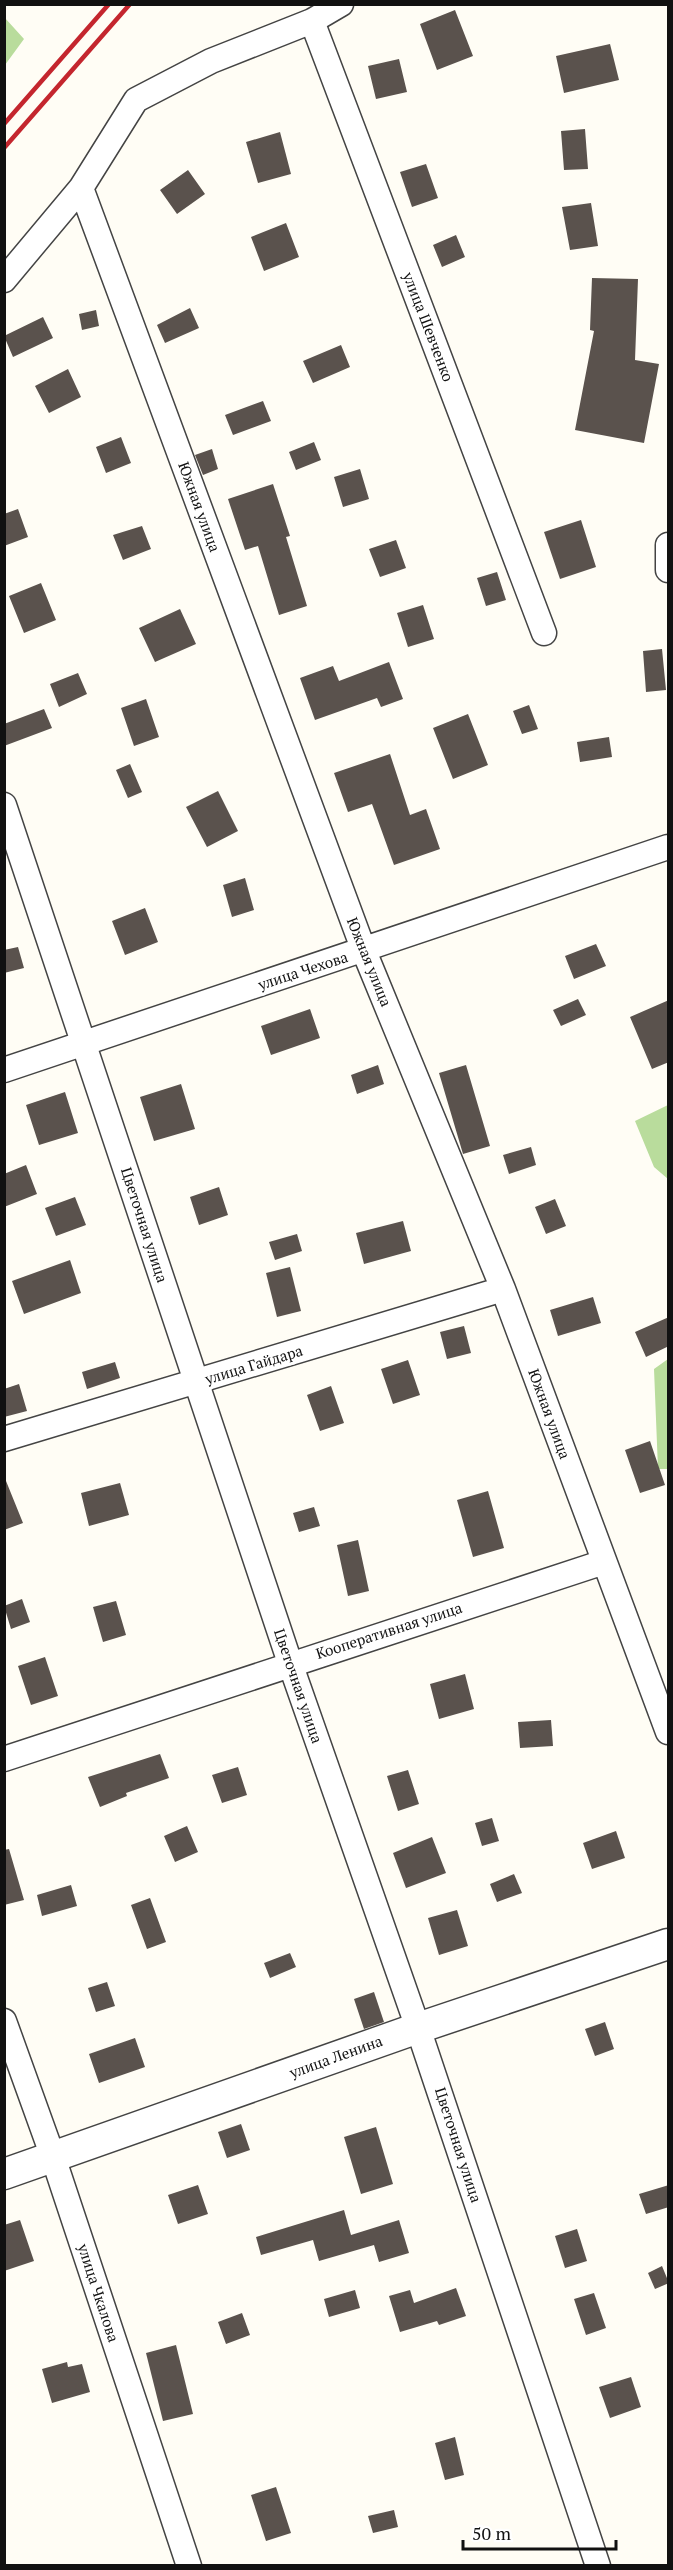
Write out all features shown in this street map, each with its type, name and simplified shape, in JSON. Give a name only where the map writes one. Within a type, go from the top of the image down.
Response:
[{"type":"street","points":[[4,280],[81,188],[136,100],[212,61],[312,21],[341,4]]},
{"type":"street","name":"улица Шевченко","points":[[312,21],[544,633]]},
{"type":"street","name":"Южная улица","points":[[81,188],[364,951],[503,1289],[669,1732]]},
{"type":"street","points":[[669,545],[669,570]]},
{"type":"street","name":"Цветочная улица","points":[[4,805],[290,1663],[418,2028],[598,2565]]},
{"type":"street","name":"улица Чехова","points":[[4,1070],[669,847]]},
{"type":"street","name":"улица Гайдара","points":[[4,1439],[503,1289]]},
{"type":"street","name":"Кооперативная улица","points":[[4,1759],[290,1663],[604,1562]]},
{"type":"street","name":"улица Ленина","points":[[4,2174],[418,2028],[669,1944]]},
{"type":"street","name":"улица Чкалова","points":[[4,2021],[53,2157],[189,2565]]},
{"type":"green space","points":[[5,18],[24,39],[5,65]]},
{"type":"green space","points":[[668,1105],[668,1179],[654,1167],[635,1121]]},
{"type":"green space","points":[[668,1359],[668,1469],[658,1469],[654,1369]]},
{"type":"building","points":[[455,10],[473,56],[437,70],[420,24]]},
{"type":"building","points":[[610,44],[619,80],[564,93],[556,56]]},
{"type":"building","points":[[399,59],[407,92],[376,99],[368,66]]},
{"type":"building","points":[[585,129],[588,169],[564,170],[561,131]]},
{"type":"building","points":[[280,132],[291,174],[258,183],[246,142]]},
{"type":"building","points":[[426,164],[438,198],[412,207],[400,172]]},
{"type":"building","points":[[188,170],[205,194],[177,214],[160,190]]},
{"type":"building","points":[[591,203],[598,246],[570,250],[562,207]]},
{"type":"building","points":[[286,223],[299,257],[264,271],[251,237]]},
{"type":"building","points":[[456,235],[465,257],[442,267],[433,245]]},
{"type":"building","points":[[592,278],[638,279],[635,360],[659,364],[644,443],[575,430],[594,331],[590,330]]},
{"type":"building","points":[[190,308],[199,328],[165,343],[157,325]]},
{"type":"building","points":[[96,310],[99,326],[82,330],[79,314]]},
{"type":"building","points":[[43,317],[53,338],[13,357],[4,336]]},
{"type":"building","points":[[341,345],[350,367],[313,383],[303,361]]},
{"type":"building","points":[[68,369],[81,397],[49,413],[35,386]]},
{"type":"building","points":[[263,401],[271,421],[233,435],[225,415]]},
{"type":"building","points":[[121,437],[131,463],[106,473],[96,447]]},
{"type":"building","points":[[314,442],[321,460],[296,470],[289,452]]},
{"type":"building","points":[[212,449],[218,469],[203,475],[195,455]]},
{"type":"building","points":[[360,469],[369,499],[343,507],[334,477]]},
{"type":"building","points":[[273,484],[290,536],[286,537],[307,606],[279,615],[258,546],[245,550],[228,499]]},
{"type":"building","points":[[18,509],[28,537],[4,546],[4,514]]},
{"type":"building","points":[[581,520],[596,567],[560,579],[544,532]]},
{"type":"building","points":[[142,526],[151,549],[123,560],[113,535]]},
{"type":"building","points":[[396,540],[406,568],[380,577],[369,549]]},
{"type":"building","points":[[497,572],[506,600],[486,606],[477,578]]},
{"type":"building","points":[[41,583],[56,620],[24,633],[9,596]]},
{"type":"building","points":[[423,605],[434,639],[408,647],[397,613]]},
{"type":"building","points":[[180,609],[196,644],[155,662],[139,628]]},
{"type":"building","points":[[662,649],[666,690],[646,692],[643,651]]},
{"type":"building","points":[[389,662],[403,699],[381,707],[377,698],[315,720],[300,678],[333,666],[339,681]]},
{"type":"building","points":[[78,673],[87,694],[59,707],[50,684]]},
{"type":"building","points":[[146,699],[159,737],[134,746],[121,708]]},
{"type":"building","points":[[529,705],[538,729],[522,734],[513,711]]},
{"type":"building","points":[[44,709],[52,728],[4,746],[4,724]]},
{"type":"building","points":[[468,714],[488,765],[453,779],[433,728]]},
{"type":"building","points":[[609,737],[612,757],[580,762],[577,742]]},
{"type":"building","points":[[390,754],[410,815],[426,809],[440,849],[394,865],[372,804],[348,812],[334,773]]},
{"type":"building","points":[[130,764],[142,792],[128,798],[116,770]]},
{"type":"building","points":[[218,791],[238,831],[207,847],[186,807]]},
{"type":"building","points":[[245,878],[254,910],[232,917],[223,885]]},
{"type":"building","points":[[145,908],[158,942],[125,955],[112,921]]},
{"type":"building","points":[[596,944],[606,966],[574,979],[565,956]]},
{"type":"building","points":[[18,947],[24,968],[4,973],[4,950]]},
{"type":"building","points":[[578,999],[586,1015],[561,1026],[553,1010]]},
{"type":"building","points":[[669,1000],[669,1062],[652,1069],[630,1017]]},
{"type":"building","points":[[310,1009],[320,1038],[271,1055],[261,1026]]},
{"type":"building","points":[[378,1065],[384,1084],[357,1094],[351,1075]]},
{"type":"building","points":[[466,1065],[490,1146],[463,1154],[439,1073]]},
{"type":"building","points":[[181,1084],[195,1129],[154,1141],[140,1097]]},
{"type":"building","points":[[65,1092],[78,1133],[39,1145],[26,1105]]},
{"type":"building","points":[[531,1147],[536,1165],[509,1174],[503,1155]]},
{"type":"building","points":[[26,1165],[37,1194],[4,1207],[4,1174]]},
{"type":"building","points":[[219,1187],[228,1215],[199,1225],[190,1197]]},
{"type":"building","points":[[75,1197],[86,1225],[56,1236],[45,1208]]},
{"type":"building","points":[[555,1199],[566,1226],[546,1234],[535,1207]]},
{"type":"building","points":[[403,1221],[411,1251],[364,1264],[356,1233]]},
{"type":"building","points":[[297,1234],[302,1251],[275,1260],[269,1242]]},
{"type":"building","points":[[70,1260],[81,1293],[24,1314],[12,1281]]},
{"type":"building","points":[[290,1267],[301,1311],[277,1317],[266,1273]]},
{"type":"building","points":[[593,1297],[601,1323],[558,1336],[550,1310]]},
{"type":"building","points":[[669,1317],[669,1346],[646,1357],[635,1332]]},
{"type":"building","points":[[464,1326],[471,1353],[447,1359],[440,1332]]},
{"type":"building","points":[[408,1360],[420,1395],[393,1404],[381,1369]]},
{"type":"building","points":[[115,1362],[120,1378],[87,1389],[82,1372]]},
{"type":"building","points":[[19,1384],[27,1411],[4,1417],[4,1389]]},
{"type":"building","points":[[331,1386],[344,1423],[320,1431],[307,1395]]},
{"type":"building","points":[[650,1441],[665,1485],[640,1493],[625,1450]]},
{"type":"building","points":[[4,1476],[23,1523],[4,1530]]},
{"type":"building","points":[[120,1483],[129,1515],[89,1526],[81,1493]]},
{"type":"building","points":[[488,1491],[504,1548],[473,1557],[457,1500]]},
{"type":"building","points":[[314,1507],[320,1526],[299,1532],[293,1513]]},
{"type":"building","points":[[358,1540],[369,1591],[348,1596],[337,1545]]},
{"type":"building","points":[[22,1599],[30,1622],[11,1629],[4,1606]]},
{"type":"building","points":[[116,1601],[126,1635],[103,1642],[93,1607]]},
{"type":"building","points":[[45,1657],[58,1696],[31,1705],[18,1666]]},
{"type":"building","points":[[465,1674],[474,1709],[439,1719],[430,1684]]},
{"type":"building","points":[[551,1720],[553,1746],[520,1748],[518,1722]]},
{"type":"building","points":[[160,1754],[169,1778],[126,1793],[127,1796],[100,1807],[88,1777]]},
{"type":"building","points":[[238,1767],[247,1795],[222,1803],[212,1775]]},
{"type":"building","points":[[408,1770],[419,1804],[398,1811],[387,1776]]},
{"type":"building","points":[[492,1818],[499,1841],[482,1846],[475,1823]]},
{"type":"building","points":[[187,1826],[198,1852],[175,1862],[164,1836]]},
{"type":"building","points":[[616,1831],[625,1858],[592,1869],[583,1843]]},
{"type":"building","points":[[432,1837],[446,1873],[406,1888],[393,1853]]},
{"type":"building","points":[[9,1849],[24,1900],[4,1905],[4,1850]]},
{"type":"building","points":[[514,1874],[522,1893],[497,1902],[490,1884]]},
{"type":"building","points":[[71,1885],[77,1906],[42,1916],[37,1895]]},
{"type":"building","points":[[150,1898],[166,1942],[147,1949],[131,1905]]},
{"type":"building","points":[[457,1910],[468,1946],[439,1955],[428,1918]]},
{"type":"building","points":[[290,1953],[296,1967],[270,1978],[264,1963]]},
{"type":"building","points":[[107,1982],[115,2006],[96,2012],[88,1988]]},
{"type":"building","points":[[374,1992],[384,2022],[364,2029],[354,1999]]},
{"type":"building","points":[[605,2022],[614,2049],[595,2056],[585,2029]]},
{"type":"building","points":[[135,2038],[145,2067],[99,2083],[89,2054]]},
{"type":"building","points":[[241,2124],[250,2150],[227,2158],[218,2132]]},
{"type":"building","points":[[376,2127],[393,2184],[361,2194],[344,2137]]},
{"type":"building","points":[[198,2185],[208,2214],[178,2224],[168,2195]]},
{"type":"building","points":[[669,2185],[669,2207],[646,2214],[639,2194]]},
{"type":"building","points":[[344,2210],[351,2235],[399,2220],[409,2253],[379,2262],[374,2245],[319,2261],[313,2240],[261,2255],[256,2237]]},
{"type":"building","points":[[20,2220],[34,2261],[4,2271],[4,2225]]},
{"type":"building","points":[[577,2229],[587,2261],[565,2268],[555,2236]]},
{"type":"building","points":[[662,2266],[669,2283],[655,2289],[648,2273]]},
{"type":"building","points":[[456,2288],[466,2316],[439,2325],[437,2321],[400,2332],[389,2296],[410,2290],[414,2303]]},
{"type":"building","points":[[355,2290],[360,2308],[329,2317],[324,2299]]},
{"type":"building","points":[[594,2293],[606,2328],[586,2335],[574,2299]]},
{"type":"building","points":[[242,2313],[250,2335],[226,2344],[218,2322]]},
{"type":"building","points":[[176,2345],[193,2414],[163,2421],[146,2353]]},
{"type":"building","points":[[67,2362],[68,2367],[82,2364],[90,2392],[52,2403],[42,2369]]},
{"type":"building","points":[[631,2377],[641,2407],[610,2418],[599,2387]]},
{"type":"building","points":[[455,2437],[464,2475],[445,2480],[435,2443]]},
{"type":"building","points":[[276,2487],[291,2533],[266,2541],[251,2495]]},
{"type":"building","points":[[394,2510],[398,2527],[373,2533],[368,2516]]},
{"type":"railway","points":[[4,124],[109,4]]},
{"type":"railway","points":[[4,148],[130,4]]}]
